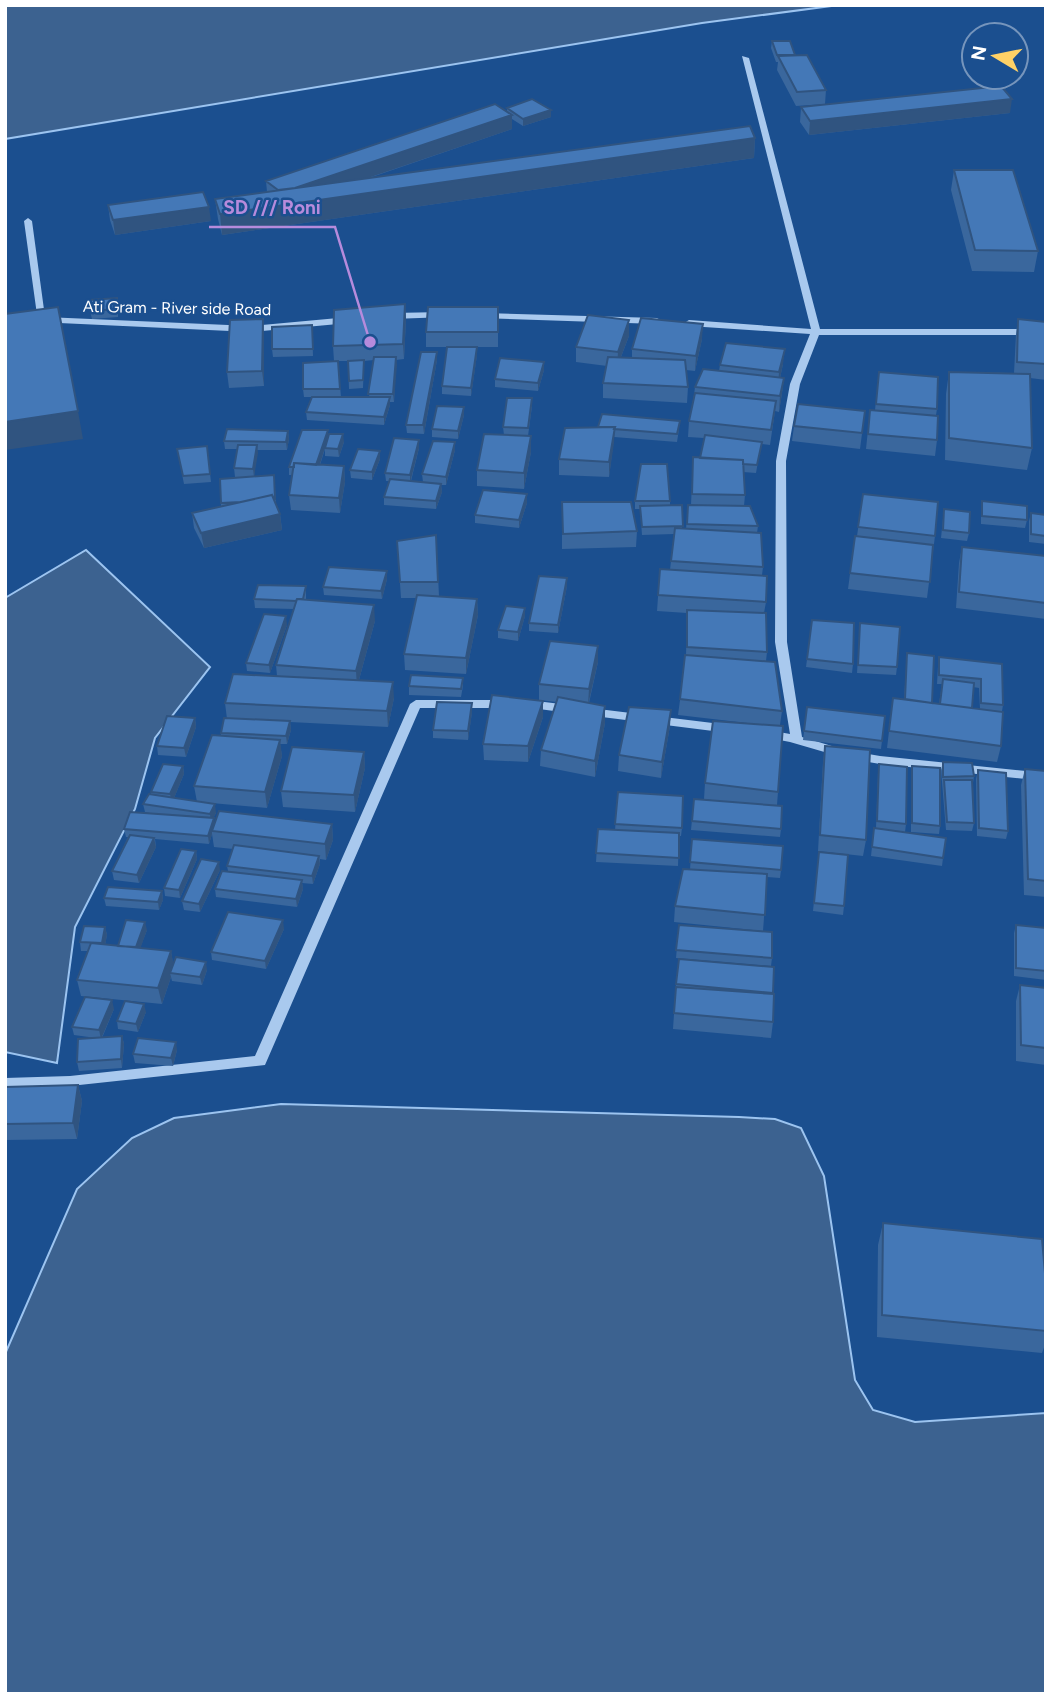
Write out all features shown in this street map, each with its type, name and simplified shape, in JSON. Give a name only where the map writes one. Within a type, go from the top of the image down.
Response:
[{"type":"street","points":[[746,58],[816,332],[795,384],[781,461],[781,642],[796,737]]},
{"type":"street","points":[[28,221],[41,320]]},
{"type":"street","points":[[387,317],[455,315]]},
{"type":"street","points":[[469,315],[620,318],[816,332],[1046,332]]},
{"type":"street","name":"Ati Gram - River side Road","points":[[41,320],[251,329],[360,319]]},
{"type":"street","points":[[5,1083],[70,1081],[260,1061],[416,704],[534,705],[740,730]]},
{"type":"street","points":[[754,732],[796,737],[830,751],[899,764],[1046,777]]},
{"type":"water","points":[[5,5],[839,5],[702,23],[5,139]]},
{"type":"water","points":[[86,550],[210,667],[155,738],[135,809],[75,927],[57,1063],[5,1052],[5,598]]},
{"type":"water","points":[[281,1104],[739,1117],[775,1119],[801,1128],[824,1176],[855,1380],[873,1410],[915,1422],[1046,1413],[1046,1694],[5,1694],[5,1354],[77,1189],[132,1138],[174,1118]]},
{"type":"building","points":[[772,41],[790,41],[795,55],[777,55]]},
{"type":"building","points":[[807,55],[826,90],[797,92],[778,56]]},
{"type":"building","points":[[960,90],[1005,91],[1012,99],[810,121],[801,107]]},
{"type":"building","points":[[532,99],[551,110],[523,119],[507,108]]},
{"type":"building","points":[[495,104],[512,115],[295,188],[278,190],[266,181]]},
{"type":"building","points":[[750,126],[755,138],[220,214],[215,199]]},
{"type":"building","points":[[954,170],[1013,170],[1038,251],[975,250]]},
{"type":"building","points":[[203,192],[209,207],[113,220],[108,205]]},
{"type":"building","points":[[117,298],[117,309],[90,311],[90,300]]},
{"type":"building","points":[[405,304],[403,344],[333,346],[334,310]]},
{"type":"building","points":[[58,307],[78,411],[5,422],[5,314]]},
{"type":"building","points":[[428,307],[498,307],[498,332],[426,332]]},
{"type":"building","points":[[588,315],[629,320],[618,352],[576,347]]},
{"type":"building","points":[[641,318],[703,324],[696,356],[632,349]]},
{"type":"building","points":[[263,319],[262,371],[227,372],[230,320]]},
{"type":"building","points":[[1018,319],[1046,322],[1046,364],[1017,362]]},
{"type":"building","points":[[312,325],[313,349],[272,349],[272,327]]},
{"type":"building","points":[[726,343],[785,349],[779,372],[720,365]]},
{"type":"building","points":[[447,347],[477,347],[471,388],[442,386]]},
{"type":"building","points":[[421,352],[437,352],[423,425],[406,425]]},
{"type":"building","points":[[374,357],[396,357],[393,394],[368,394]]},
{"type":"building","points":[[608,357],[685,360],[688,387],[603,383]]},
{"type":"building","points":[[500,358],[544,362],[538,383],[495,379]]},
{"type":"building","points":[[364,360],[363,380],[349,381],[348,361]]},
{"type":"building","points":[[338,361],[340,389],[303,389],[303,363]]},
{"type":"building","points":[[703,369],[784,378],[780,396],[695,387]]},
{"type":"building","points":[[879,372],[938,377],[937,409],[876,404]]},
{"type":"building","points":[[949,372],[1030,374],[1032,448],[949,438]]},
{"type":"building","points":[[695,393],[776,401],[771,430],[689,421]]},
{"type":"building","points":[[312,397],[390,397],[384,417],[306,412]]},
{"type":"building","points":[[507,398],[532,398],[528,428],[503,427]]},
{"type":"building","points":[[798,404],[865,411],[862,433],[794,426]]},
{"type":"building","points":[[437,406],[464,407],[458,431],[432,429]]},
{"type":"building","points":[[870,410],[938,416],[937,440],[868,434]]},
{"type":"building","points":[[602,414],[680,421],[677,434],[614,429],[615,427],[598,427]]},
{"type":"building","points":[[615,427],[609,462],[559,459],[565,428]]},
{"type":"building","points":[[227,429],[288,431],[286,442],[224,441]]},
{"type":"building","points":[[302,430],[328,430],[316,465],[294,463],[294,467],[289,467]]},
{"type":"building","points":[[329,434],[343,434],[338,449],[325,448]]},
{"type":"building","points":[[484,434],[531,436],[524,473],[477,470]]},
{"type":"building","points":[[705,435],[762,442],[757,465],[743,464],[743,460],[700,458]]},
{"type":"building","points":[[394,438],[419,440],[410,475],[385,473]]},
{"type":"building","points":[[433,441],[455,442],[446,477],[422,474]]},
{"type":"building","points":[[238,445],[257,445],[253,469],[234,468]]},
{"type":"building","points":[[207,446],[210,474],[183,476],[177,449]]},
{"type":"building","points":[[358,449],[380,451],[372,472],[350,470]]},
{"type":"building","points":[[693,457],[743,460],[745,495],[692,494]]},
{"type":"building","points":[[294,463],[344,466],[339,498],[289,495]]},
{"type":"building","points":[[641,464],[667,464],[670,501],[635,501]]},
{"type":"building","points":[[274,475],[275,499],[272,495],[241,502],[221,503],[220,479]]},
{"type":"building","points":[[390,479],[441,484],[436,501],[384,497]]},
{"type":"building","points":[[483,490],[527,494],[519,520],[475,515]]},
{"type":"building","points":[[863,494],[938,502],[935,536],[858,527]]},
{"type":"building","points":[[272,495],[280,514],[201,533],[192,513]]},
{"type":"building","points":[[982,501],[1027,506],[1027,520],[982,516]]},
{"type":"building","points":[[562,502],[631,502],[637,531],[563,534]]},
{"type":"building","points":[[682,505],[683,526],[642,527],[640,506]]},
{"type":"building","points":[[688,505],[750,506],[758,526],[687,524]]},
{"type":"building","points":[[944,509],[970,512],[969,533],[943,530]]},
{"type":"building","points":[[1031,513],[1046,515],[1046,536],[1031,534]]},
{"type":"building","points":[[675,528],[761,533],[763,567],[671,561]]},
{"type":"building","points":[[436,535],[438,582],[400,582],[397,541]]},
{"type":"building","points":[[855,536],[933,545],[930,582],[850,573]]},
{"type":"building","points":[[962,547],[1046,556],[1046,603],[959,592]]},
{"type":"building","points":[[329,567],[387,571],[381,591],[323,587]]},
{"type":"building","points":[[660,569],[767,576],[766,602],[658,595]]},
{"type":"building","points":[[539,576],[567,578],[558,625],[529,623]]},
{"type":"building","points":[[258,585],[306,586],[303,599],[296,601],[254,599]]},
{"type":"building","points":[[417,595],[477,599],[466,658],[404,654]]},
{"type":"building","points":[[297,599],[374,605],[356,671],[276,665]]},
{"type":"building","points":[[506,606],[525,608],[518,632],[498,630]]},
{"type":"building","points":[[687,610],[766,613],[767,652],[687,647]]},
{"type":"building","points":[[264,614],[286,616],[269,665],[246,663]]},
{"type":"building","points":[[812,620],[854,623],[853,664],[807,659]]},
{"type":"building","points":[[860,623],[900,627],[897,667],[858,665]]},
{"type":"building","points":[[550,641],[598,646],[589,689],[539,684]]},
{"type":"building","points":[[907,653],[934,656],[932,703],[905,699]]},
{"type":"building","points":[[685,655],[775,662],[782,711],[680,699]]},
{"type":"building","points":[[939,657],[1002,664],[1003,705],[981,703],[981,679],[939,675]]},
{"type":"building","points":[[233,674],[393,682],[387,711],[225,703]]},
{"type":"building","points":[[411,675],[463,678],[461,689],[409,686]]},
{"type":"building","points":[[943,679],[974,683],[972,708],[940,704]]},
{"type":"building","points":[[492,695],[543,701],[528,746],[483,744]]},
{"type":"building","points":[[558,697],[605,706],[595,761],[541,750]]},
{"type":"building","points":[[893,698],[1003,712],[1001,746],[889,731]]},
{"type":"building","points":[[437,702],[472,703],[468,731],[433,730]]},
{"type":"building","points":[[629,707],[671,710],[662,762],[619,755]]},
{"type":"building","points":[[807,707],[885,716],[882,741],[804,731]]},
{"type":"building","points":[[167,716],[195,718],[184,748],[157,746]]},
{"type":"building","points":[[224,718],[290,721],[286,736],[221,733]]},
{"type":"building","points":[[713,721],[783,726],[778,792],[705,783]]},
{"type":"building","points":[[212,735],[280,740],[265,792],[194,786]]},
{"type":"building","points":[[825,746],[870,750],[866,840],[820,835]]},
{"type":"building","points":[[292,747],[364,752],[354,795],[281,791]]},
{"type":"building","points":[[943,762],[972,763],[974,776],[943,777]]},
{"type":"building","points":[[163,764],[183,766],[170,794],[151,792]]},
{"type":"building","points":[[879,764],[907,767],[906,824],[877,821]]},
{"type":"building","points":[[912,766],[940,768],[940,826],[912,823]]},
{"type":"building","points":[[1025,769],[1046,771],[1046,881],[1028,879]]},
{"type":"building","points":[[978,770],[1006,773],[1008,831],[979,828]]},
{"type":"building","points":[[944,780],[972,780],[974,823],[947,822]]},
{"type":"building","points":[[618,792],[683,796],[682,828],[615,824]]},
{"type":"building","points":[[149,794],[215,804],[210,814],[143,804]]},
{"type":"building","points":[[694,799],[782,806],[781,829],[692,821]]},
{"type":"building","points":[[219,811],[332,824],[325,844],[212,831]]},
{"type":"building","points":[[130,812],[214,818],[208,836],[124,829]]},
{"type":"building","points":[[874,828],[946,838],[943,858],[872,847]]},
{"type":"building","points":[[598,829],[679,833],[679,858],[596,853]]},
{"type":"building","points":[[130,835],[154,838],[137,875],[112,871]]},
{"type":"building","points":[[692,839],[783,846],[781,870],[690,862]]},
{"type":"building","points":[[234,845],[319,856],[312,876],[227,866]]},
{"type":"building","points":[[181,849],[196,851],[179,890],[164,888]]},
{"type":"building","points":[[819,852],[848,855],[844,906],[814,903]]},
{"type":"building","points":[[201,859],[219,862],[199,904],[182,901]]},
{"type":"building","points":[[683,869],[767,874],[765,915],[675,906]]},
{"type":"building","points":[[222,871],[302,880],[296,899],[215,889]]},
{"type":"building","points":[[108,887],[162,891],[158,902],[104,898]]},
{"type":"building","points":[[228,912],[283,920],[265,961],[211,952]]},
{"type":"building","points":[[126,920],[145,922],[136,947],[118,946]]},
{"type":"building","points":[[679,925],[772,932],[772,958],[676,950]]},
{"type":"building","points":[[1016,925],[1046,928],[1046,971],[1016,968]]},
{"type":"building","points":[[84,926],[105,927],[102,943],[80,942]]},
{"type":"building","points":[[91,943],[171,951],[158,988],[77,980]]},
{"type":"building","points":[[176,957],[206,962],[200,977],[170,973]]},
{"type":"building","points":[[679,959],[774,967],[773,993],[676,984]]},
{"type":"building","points":[[1020,985],[1046,988],[1046,1048],[1021,1045]]},
{"type":"building","points":[[676,987],[774,994],[773,1022],[674,1013]]},
{"type":"building","points":[[85,997],[112,1000],[99,1030],[72,1027]]},
{"type":"building","points":[[125,1001],[144,1004],[136,1024],[117,1021]]},
{"type":"building","points":[[122,1036],[121,1059],[77,1062],[78,1039]]},
{"type":"building","points":[[138,1038],[176,1042],[171,1058],[133,1054]]},
{"type":"building","points":[[78,1085],[73,1123],[5,1124],[5,1087]]},
{"type":"building","points":[[883,1223],[1042,1239],[1046,1331],[882,1315]]},
{"type":"place","name":"SD /// Roni","points":[[370,342]]}]
